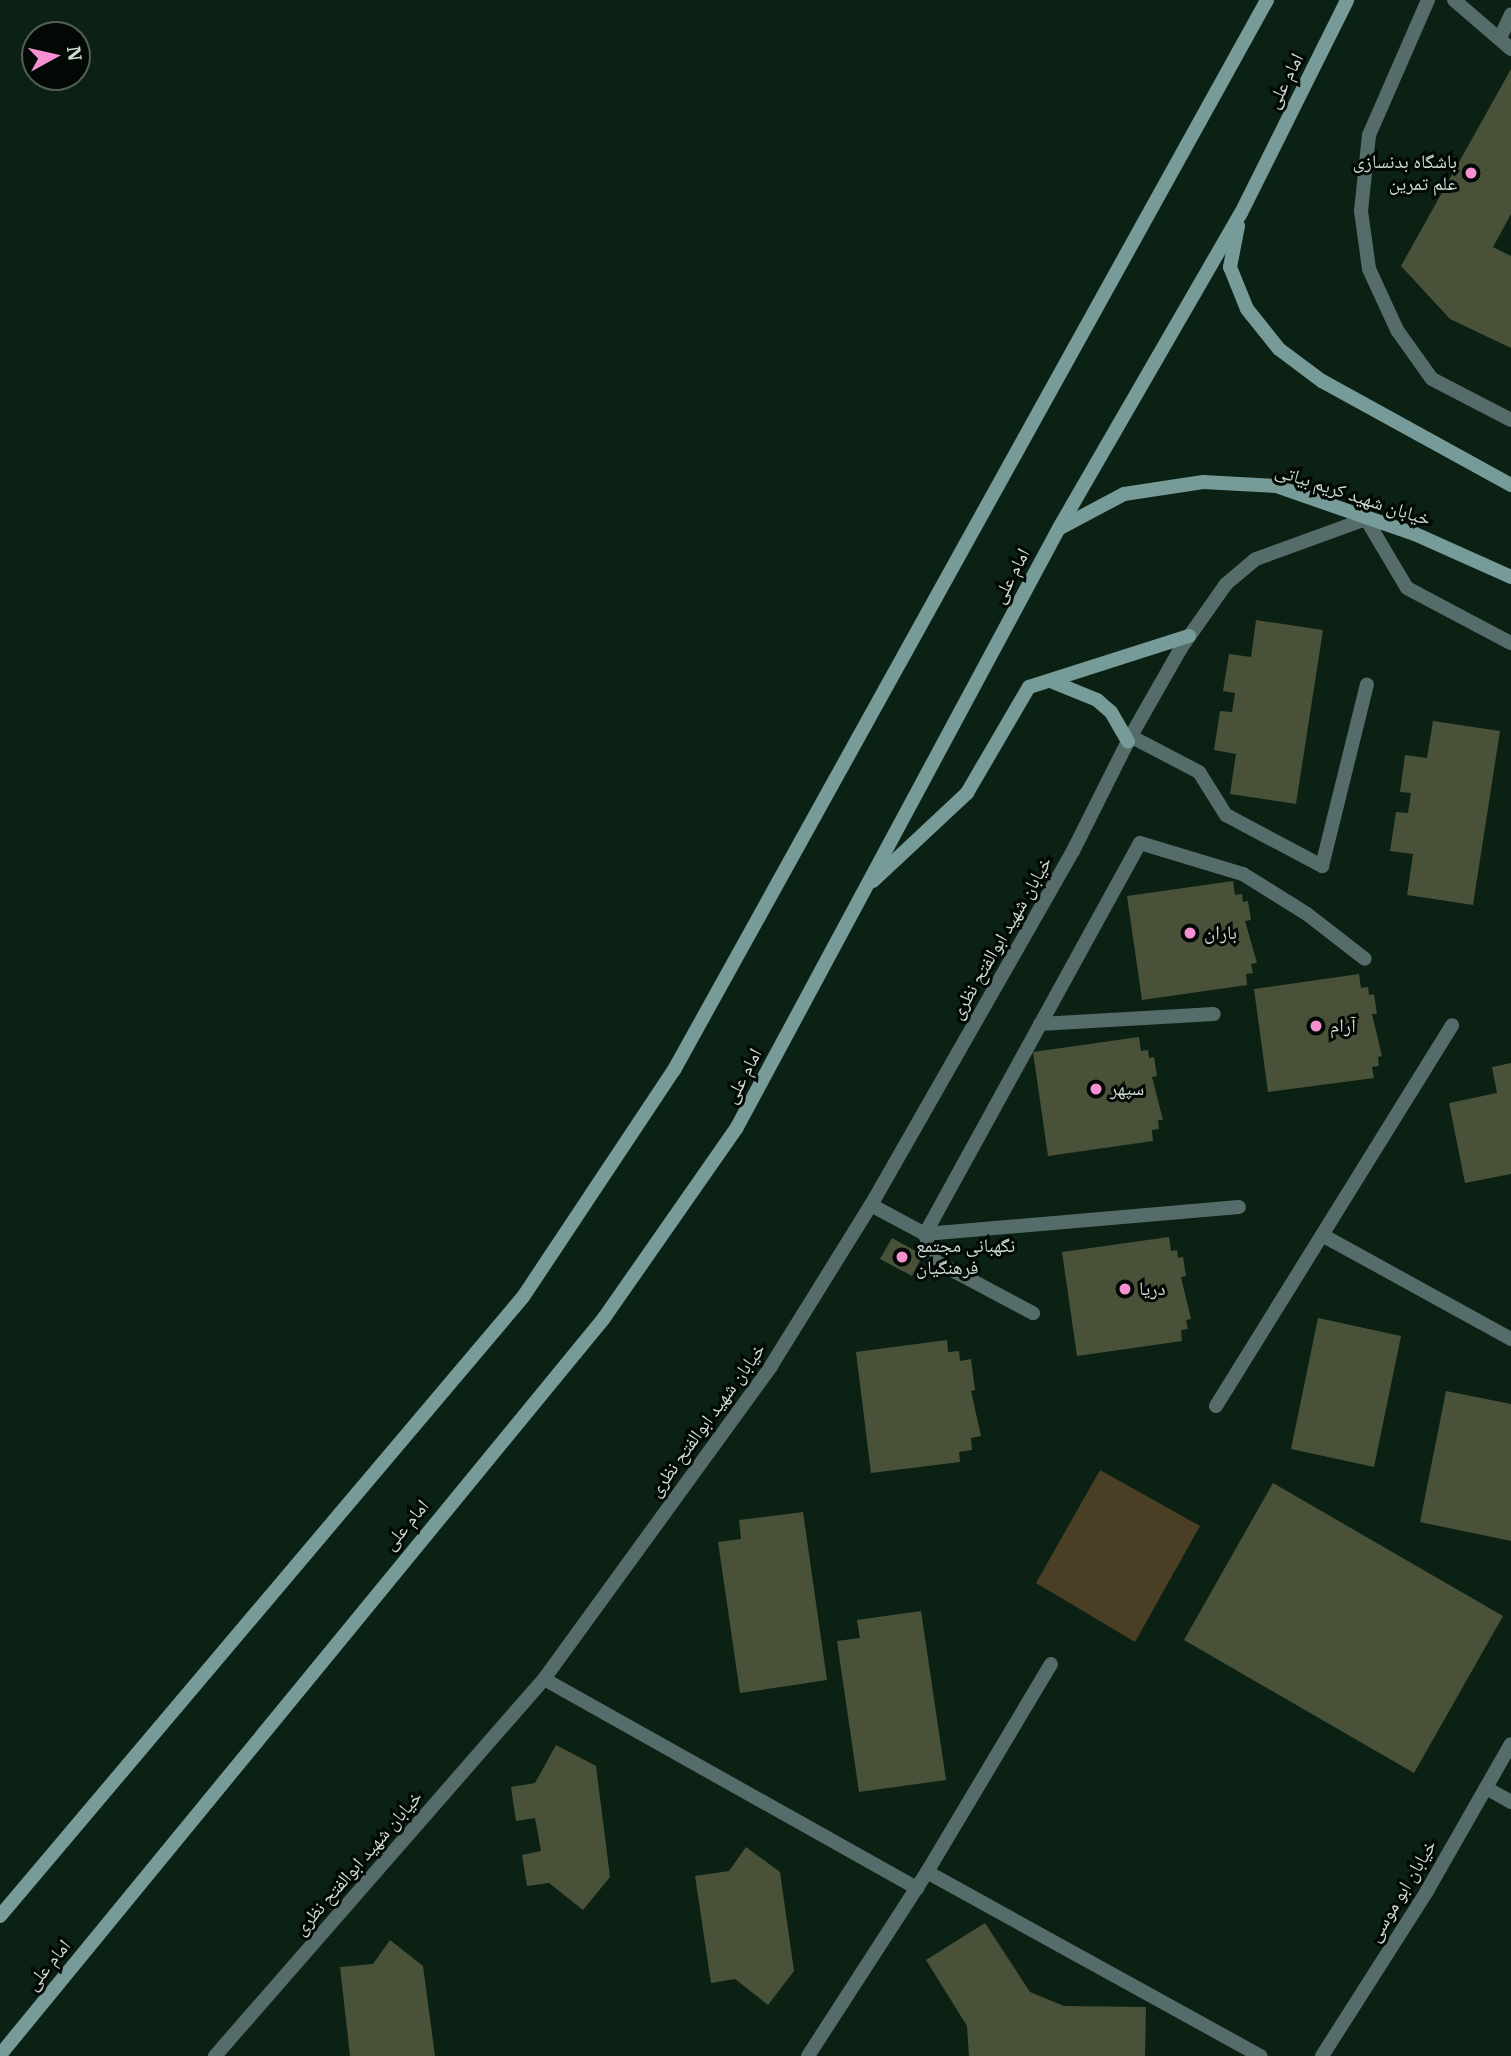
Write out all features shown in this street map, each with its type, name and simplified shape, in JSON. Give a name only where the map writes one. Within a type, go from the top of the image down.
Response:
[{"type":"main road","points":[[0,1916],[523,1297],[674,1070],[1267,0]]},
{"type":"main road","name":"امام علی","points":[[0,2055],[604,1318],[736,1129],[1059,528],[1241,212],[1348,0]]},
{"type":"main road","points":[[1241,212],[1230,267],[1247,309],[1279,349],[1322,381],[1511,485]]},
{"type":"main road","name":"خیابان شهید کریم بیاتی","points":[[1059,528],[1124,494],[1203,482],[1276,486],[1415,534],[1511,577]]},
{"type":"main road","points":[[862,892],[967,793],[1029,687],[1189,636]]},
{"type":"main road","points":[[1051,681],[1097,700],[1111,712],[1129,738]]},
{"type":"street","points":[[1428,0],[1369,135],[1361,211],[1369,269],[1397,330],[1432,379],[1511,420]]},
{"type":"street","points":[[1454,0],[1511,49]]},
{"type":"street","points":[[1500,38],[1511,14]]},
{"type":"street","points":[[1366,519],[1407,588],[1511,643]]},
{"type":"street","name":"خیابان شهید ابوالفتح نظری","points":[[215,2056],[544,1679],[771,1366],[871,1205],[1073,851],[1129,738],[1189,636],[1226,584],[1256,559],[1366,519]]},
{"type":"street","points":[[1129,738],[1199,772],[1226,815],[1322,866],[1367,684]]},
{"type":"street","points":[[1032,1313],[935,1261],[925,1234],[1140,843],[1243,874],[1307,914],[1365,959]]},
{"type":"street","points":[[1040,1024],[1214,1014]]},
{"type":"street","points":[[1216,1406],[1452,1025]]},
{"type":"street","points":[[871,1205],[925,1234],[1239,1207]]},
{"type":"street","points":[[1322,1236],[1511,1339]]},
{"type":"street","points":[[808,2056],[927,1872],[1051,1664]]},
{"type":"street","points":[[544,1679],[917,1888]]},
{"type":"street","name":"خیابان ابو موسی","points":[[1322,2056],[1427,1891],[1511,1744]]},
{"type":"street","points":[[1486,1788],[1511,1802]]},
{"type":"street","points":[[927,1872],[1262,2056]]},
{"type":"shaded area","points":[[1100,1470],[1200,1526],[1135,1642],[1036,1583]]},
{"type":"building","points":[[1511,69],[1511,214],[1493,247],[1511,256],[1511,348],[1450,319],[1401,266]]},
{"type":"building","points":[[1256,620],[1323,630],[1296,804],[1230,794],[1236,754],[1214,750],[1220,711],[1232,712],[1235,693],[1223,691],[1229,654],[1251,657]]},
{"type":"building","points":[[1433,721],[1500,731],[1473,905],[1407,895],[1413,854],[1390,851],[1396,812],[1408,813],[1411,793],[1400,792],[1405,755],[1427,758]]},
{"type":"building","name":"باران","points":[[1233,881],[1235,895],[1242,894],[1243,902],[1248,901],[1251,920],[1245,921],[1257,963],[1251,964],[1253,973],[1246,974],[1247,985],[1142,1000],[1127,896]]},
{"type":"building","name":"آرام","points":[[1359,974],[1361,988],[1368,987],[1369,995],[1374,994],[1377,1014],[1372,1014],[1382,1056],[1378,1057],[1379,1066],[1372,1067],[1374,1078],[1268,1092],[1254,989]]},
{"type":"building","name":"سپهر","points":[[1139,1037],[1141,1051],[1148,1050],[1149,1058],[1154,1057],[1157,1076],[1152,1077],[1163,1120],[1158,1120],[1159,1129],[1152,1130],[1153,1141],[1048,1156],[1033,1052]]},
{"type":"building","points":[[1511,1063],[1511,1174],[1465,1183],[1449,1103],[1497,1093],[1492,1067]]},
{"type":"building","name":"دریا","points":[[1169,1237],[1171,1251],[1177,1250],[1178,1258],[1183,1257],[1186,1276],[1181,1277],[1191,1319],[1186,1320],[1188,1329],[1181,1330],[1182,1341],[1077,1356],[1062,1252]]},
{"type":"building","name":"نگهبانی مجتمع فرهنگیان","points":[[892,1238],[923,1255],[912,1276],[880,1259]]},
{"type":"building","points":[[1318,1318],[1401,1336],[1374,1467],[1291,1449]]},
{"type":"building","points":[[947,1340],[948,1352],[959,1351],[960,1361],[971,1359],[975,1390],[971,1391],[981,1436],[971,1438],[972,1450],[959,1452],[960,1462],[871,1473],[856,1352]]},
{"type":"building","points":[[1446,1391],[1511,1404],[1511,1541],[1420,1522]]},
{"type":"building","points":[[1273,1483],[1503,1616],[1414,1773],[1184,1640]]},
{"type":"building","points":[[803,1512],[827,1680],[740,1693],[718,1542],[741,1539],[739,1520]]},
{"type":"building","points":[[921,1611],[946,1780],[859,1792],[837,1641],[860,1638],[857,1620]]},
{"type":"building","points":[[556,1745],[596,1766],[610,1877],[583,1910],[549,1883],[527,1886],[522,1855],[541,1851],[535,1818],[516,1821],[511,1787],[535,1783]]},
{"type":"building","points":[[746,1847],[780,1872],[794,1971],[768,2005],[735,1979],[711,1983],[695,1876],[729,1871]]},
{"type":"building","points":[[985,1923],[1030,1992],[1064,2006],[1146,2007],[1145,2056],[969,2056],[967,2026],[926,1960]]},
{"type":"building","points":[[390,1940],[423,1966],[435,2056],[350,2056],[340,1967],[373,1964]]},
{"type":"place","name":"باشگاه بدنسازی علم تمرین","points":[[1471,173]]},
{"type":"place","name":"باران","points":[[1190,933]]},
{"type":"place","name":"آرام","points":[[1316,1026]]},
{"type":"place","name":"سپهر","points":[[1096,1089]]},
{"type":"place","name":"نگهبانی مجتمع فرهنگیان","points":[[902,1257]]},
{"type":"place","name":"دریا","points":[[1125,1289]]}]
